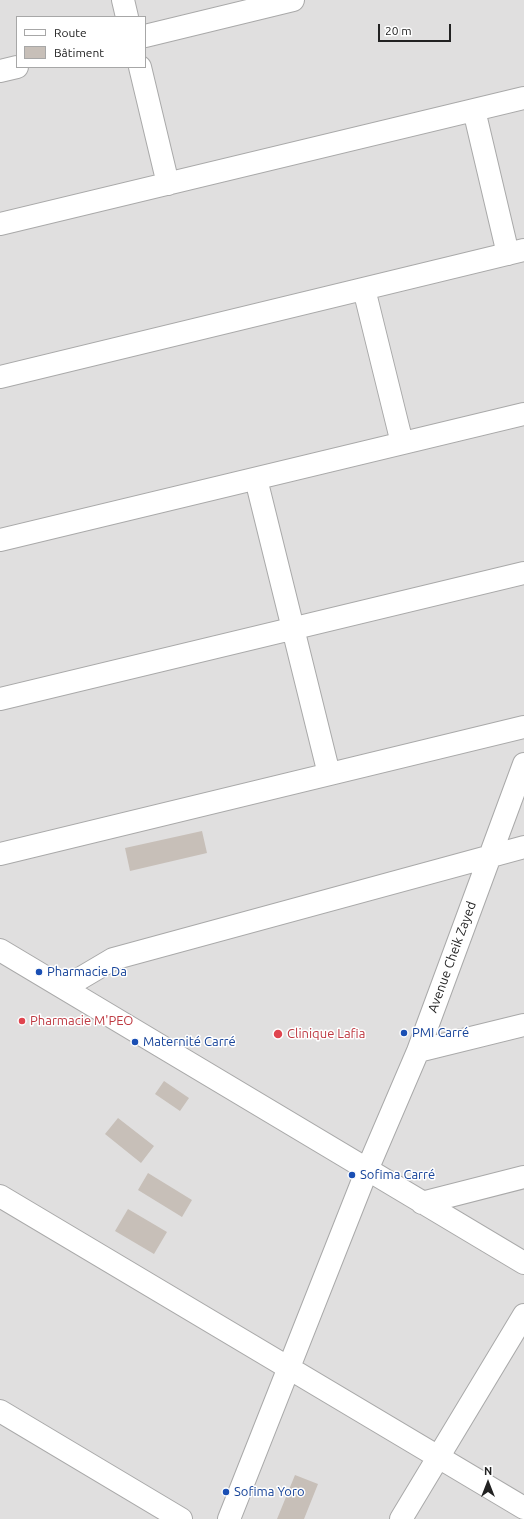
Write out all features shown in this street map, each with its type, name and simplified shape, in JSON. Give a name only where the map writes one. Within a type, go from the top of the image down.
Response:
[{"type":"street","points":[[123,0],[127,16]]},
{"type":"street","points":[[146,36],[293,0]]},
{"type":"street","points":[[0,71],[16,67]]},
{"type":"street","points":[[140,68],[168,184]]},
{"type":"street","points":[[0,224],[524,98]]},
{"type":"street","points":[[0,377],[516,252],[474,110]]},
{"type":"street","points":[[364,289],[402,443]]},
{"type":"street","points":[[0,540],[524,414]]},
{"type":"street","points":[[256,479],[329,774]]},
{"type":"street","points":[[0,699],[524,573]]},
{"type":"street","points":[[0,854],[524,727]]},
{"type":"street","name":"Avenue Cheik Zayed","points":[[229,1519],[367,1170],[418,1051],[524,764]]},
{"type":"street","points":[[64,988],[113,959],[524,847]]},
{"type":"street","points":[[0,950],[524,1263]]},
{"type":"street","points":[[418,1051],[524,1025]]},
{"type":"street","points":[[422,1203],[524,1177]]},
{"type":"street","points":[[0,1196],[524,1508]]},
{"type":"street","points":[[401,1519],[524,1315]]},
{"type":"street","points":[[0,1411],[181,1519]]},
{"type":"shaded area","points":[[0,0],[524,0],[524,1519],[0,1519]]},
{"type":"building","points":[[202,831],[207,853],[130,871],[125,848]]},
{"type":"building","points":[[164,1081],[189,1098],[180,1111],[155,1094]]},
{"type":"building","points":[[118,1118],[154,1146],[141,1163],[105,1134]]},
{"type":"building","points":[[148,1173],[192,1200],[182,1217],[138,1190]]},
{"type":"building","points":[[128,1209],[167,1232],[154,1254],[115,1231]]},
{"type":"building","points":[[295,1475],[318,1484],[304,1519],[277,1519]]},
{"type":"place","name":"Pharmacie Da","points":[[39,972]]},
{"type":"place","name":"Pharmacie M'PEO","points":[[22,1021]]},
{"type":"place","name":"PMI Carré","points":[[404,1033]]},
{"type":"place","name":"Clinique Lafia","points":[[278,1034]]},
{"type":"place","name":"Maternité Carré","points":[[135,1042]]},
{"type":"place","name":"Sofima Carré","points":[[352,1175]]},
{"type":"place","name":"Sofima Yoro","points":[[226,1492]]}]
